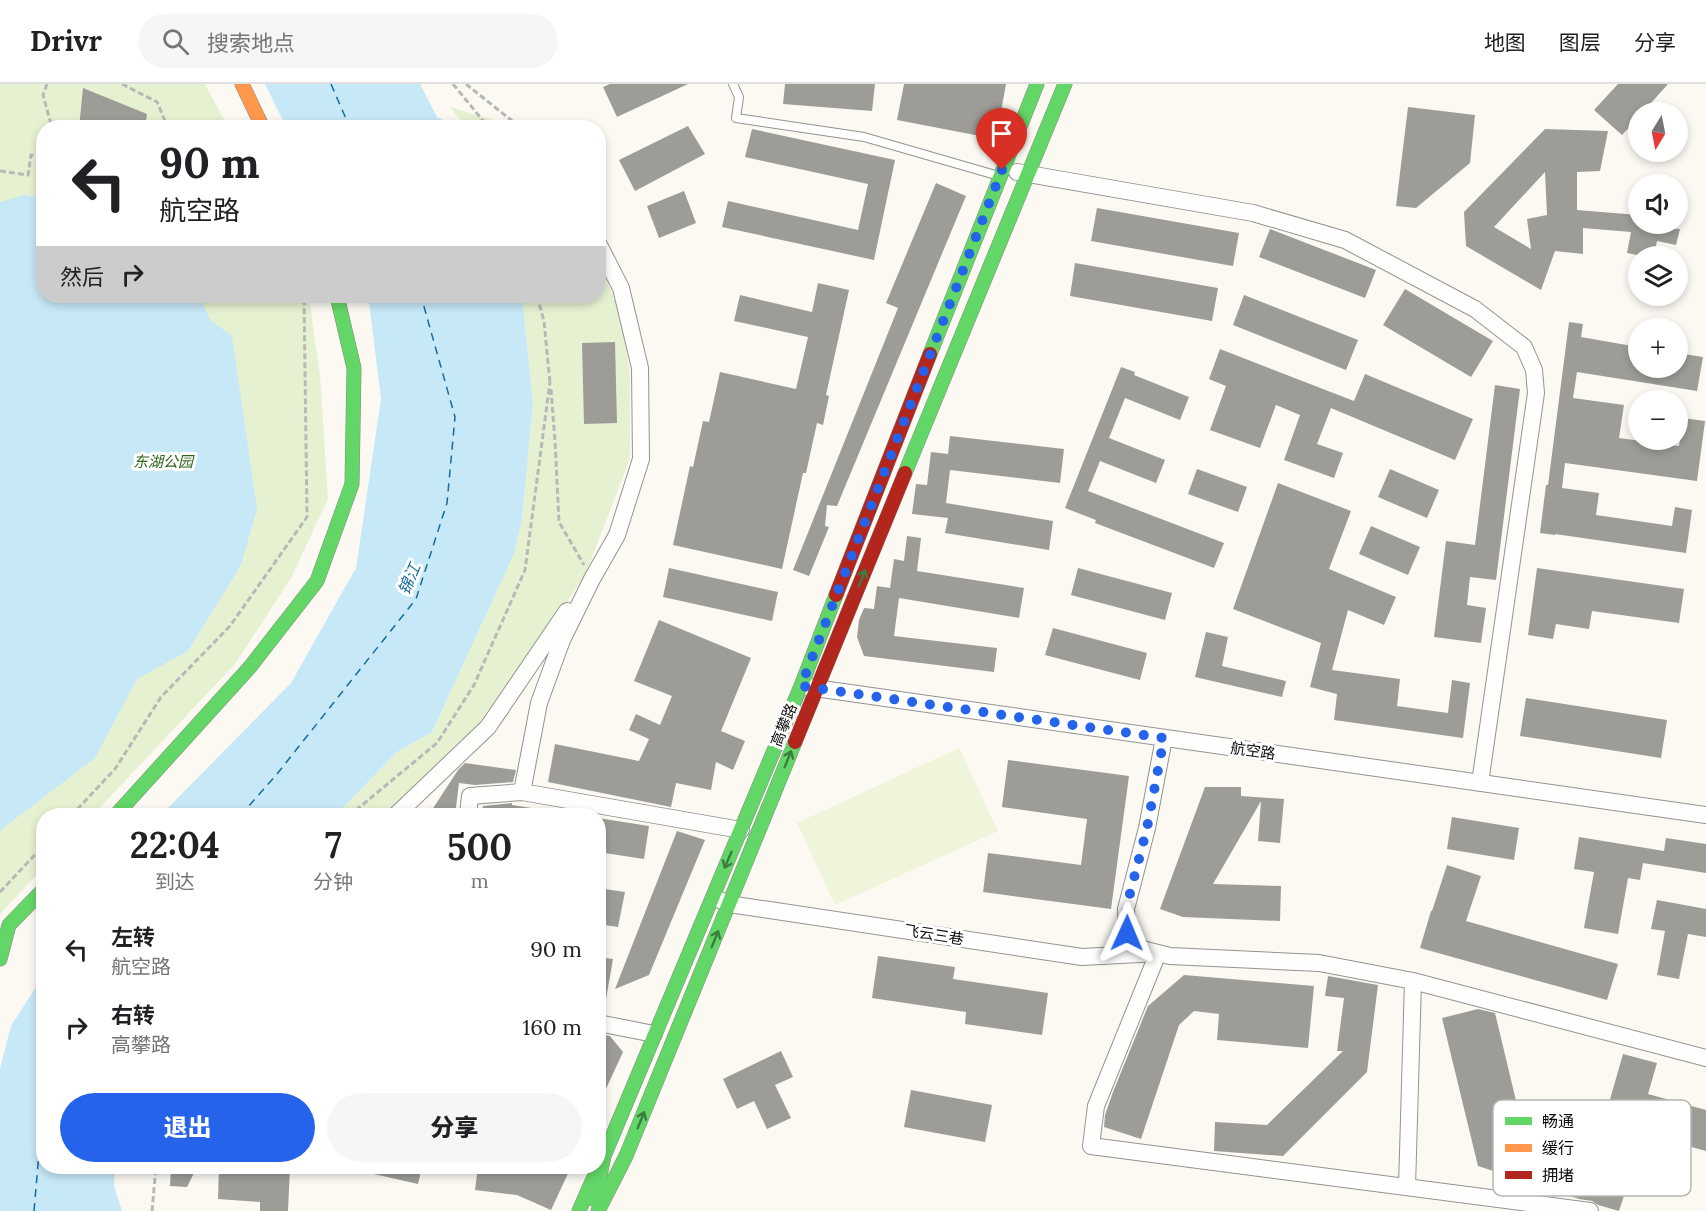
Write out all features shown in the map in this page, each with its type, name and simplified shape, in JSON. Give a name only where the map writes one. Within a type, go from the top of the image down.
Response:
[{"type":"main road","points":[[242,84],[259,120]]},
{"type":"main road","name":"高攀路","points":[[598,1211],[626,1156],[729,904],[1001,173],[1037,84]]},
{"type":"main road","name":"高攀路","points":[[606,1149],[741,830],[809,688],[1065,84]]},
{"type":"main road","points":[[122,808],[250,667],[317,581],[352,484],[354,368],[339,303]]},
{"type":"main road","points":[[0,959],[9,925],[36,897]]},
{"type":"main road","points":[[617,1200],[626,1156]]},
{"type":"main road","points":[[579,1211],[595,1174]]},
{"type":"main road","name":"高攀路","points":[[593,1211],[600,1174]]},
{"type":"street","points":[[1001,173],[1027,174],[1253,213],[1345,240],[1475,309],[1524,347],[1534,370],[1536,393],[1480,783]]},
{"type":"street","points":[[522,792],[539,704],[562,640],[617,535],[641,459],[640,368],[621,288],[606,259]]},
{"type":"street","points":[[403,808],[488,727],[592,579]]},
{"type":"street","name":"航空路","points":[[809,688],[1706,814]]},
{"type":"street","points":[[1164,738],[1147,828],[1126,909],[1127,933],[1142,949],[1170,956],[1319,963],[1413,981],[1706,1058]]},
{"type":"street","points":[[469,808],[470,796],[522,792],[741,830]]},
{"type":"street","name":"飞云三巷","points":[[712,897],[729,904],[1082,957],[1158,953]]},
{"type":"street","points":[[1158,953],[1096,1106],[1091,1146],[1590,1211]]},
{"type":"street","points":[[1407,1187],[1413,981]]},
{"type":"street","points":[[606,1025],[654,1034]]},
{"type":"lane","points":[[733,84],[739,97],[736,118],[864,137],[1001,173]]},
{"type":"path","points":[[47,84],[43,95],[50,120]]},
{"type":"path","points":[[122,84],[157,102],[165,120]]},
{"type":"path","points":[[453,84],[482,120]]},
{"type":"path","points":[[466,84],[510,120]]},
{"type":"path","points":[[0,171],[28,175],[31,155],[36,156]]},
{"type":"path","points":[[78,808],[115,769],[161,697],[230,626],[307,517],[304,303]]},
{"type":"path","points":[[539,303],[544,321],[550,382],[559,522],[592,579]]},
{"type":"path","points":[[359,808],[437,742],[474,685],[525,570],[550,382]]},
{"type":"path","points":[[0,892],[36,854]]},
{"type":"path","points":[[152,1211],[155,1174]]},
{"type":"green space","name":"东湖公园","points":[[0,84],[205,84],[224,120],[36,120],[36,303],[310,303],[320,376],[328,499],[291,578],[235,664],[100,808],[36,808],[36,875],[0,914]]},
{"type":"green space","points":[[450,107],[493,120],[460,120]]},
{"type":"green space","points":[[606,276],[621,318],[630,374],[630,459],[585,575],[479,732],[410,808],[343,808],[397,752],[432,732],[514,554],[522,519],[533,404],[523,303],[606,303]]},
{"type":"green space","points":[[959,748],[998,831],[835,905],[797,823]]},
{"type":"water","points":[[265,84],[420,84],[437,117],[443,120],[283,120]]},
{"type":"water","name":"东湖公园","points":[[25,195],[36,197],[36,303],[203,303],[210,320],[232,336],[257,509],[241,565],[188,651],[137,679],[95,758],[0,832],[0,202]]},
{"type":"water","name":"锦江","points":[[369,303],[523,303],[533,404],[522,519],[514,554],[432,732],[397,752],[343,808],[168,808],[291,683],[356,568],[381,399]]},
{"type":"water","points":[[36,987],[36,1174],[115,1174],[114,1186],[122,1211],[0,1211],[0,1069],[11,1026]]},
{"type":"building","points":[[610,84],[688,84],[617,117],[603,87]]},
{"type":"building","points":[[785,84],[875,84],[872,111],[783,104]]},
{"type":"building","points":[[904,84],[1006,84],[996,139],[897,120]]},
{"type":"building","points":[[1618,84],[1668,84],[1652,102],[1628,102],[1628,129],[1622,135],[1594,110]]},
{"type":"building","points":[[83,88],[147,114],[146,120],[80,120]]},
{"type":"building","points":[[1408,107],[1475,115],[1470,163],[1416,208],[1396,206]]},
{"type":"building","points":[[688,126],[705,154],[635,191],[619,160]]},
{"type":"building","points":[[752,129],[895,160],[874,260],[722,227],[728,201],[858,230],[868,184],[745,157]]},
{"type":"building","points":[[1545,129],[1608,131],[1600,171],[1577,172],[1577,210],[1628,214],[1628,232],[1583,228],[1583,254],[1555,251],[1541,290],[1466,246],[1464,212]],"holes":[[[1545,172],[1547,215],[1527,219],[1531,249],[1494,227]]]},
{"type":"building","points":[[936,183],[966,196],[837,506],[827,505],[825,526],[829,527],[809,576],[793,570],[898,308],[886,303]]},
{"type":"building","points":[[684,191],[696,223],[659,238],[647,206]]},
{"type":"building","points":[[1097,208],[1239,233],[1233,266],[1091,241]]},
{"type":"building","points":[[1270,229],[1376,270],[1365,298],[1259,257]]},
{"type":"building","points":[[1631,234],[1679,234],[1676,245],[1657,241],[1656,246],[1628,246]]},
{"type":"building","points":[[1075,263],[1218,288],[1212,321],[1070,296]]},
{"type":"building","points":[[818,283],[849,290],[826,395],[829,396],[823,425],[817,423],[806,473],[803,473],[782,569],[673,545],[690,466],[693,467],[703,421],[709,422],[720,372],[796,389],[808,337],[734,321],[740,295],[812,312]]},
{"type":"building","points":[[1405,289],[1493,341],[1471,377],[1383,325]]},
{"type":"building","points":[[1244,295],[1358,340],[1346,370],[1233,325]]},
{"type":"building","points":[[1569,322],[1583,324],[1581,337],[1628,345],[1628,378],[1688,378],[1688,355],[1703,357],[1697,391],[1577,372],[1573,398],[1624,405],[1619,438],[1628,439],[1628,450],[1688,450],[1688,419],[1705,421],[1697,481],[1565,463],[1562,488],[1599,493],[1596,515],[1672,526],[1675,507],[1692,510],[1686,553],[1540,533],[1546,485],[1548,485]]},
{"type":"building","points":[[615,342],[617,423],[584,424],[582,343]]},
{"type":"building","points":[[1220,349],[1354,401],[1365,374],[1473,419],[1455,460],[1331,408],[1317,444],[1343,453],[1334,478],[1284,460],[1300,415],[1276,405],[1260,448],[1210,430],[1226,386],[1209,379]]},
{"type":"building","points":[[1121,367],[1135,372],[1134,375],[1189,397],[1180,420],[1125,398],[1109,438],[1165,460],[1156,483],[1100,461],[1088,491],[1224,543],[1214,568],[1095,523],[1096,520],[1065,508]]},
{"type":"building","points":[[1495,385],[1520,389],[1496,580],[1470,577],[1467,605],[1486,608],[1481,643],[1434,637],[1446,541],[1475,545]]},
{"type":"building","points":[[950,436],[1064,449],[1060,483],[950,470],[946,503],[1053,521],[1049,550],[945,533],[948,518],[912,514],[916,484],[927,485],[931,452],[948,454]]},
{"type":"building","points":[[1197,469],[1247,487],[1238,512],[1188,494]]},
{"type":"building","points":[[1390,469],[1439,490],[1427,518],[1378,497]]},
{"type":"building","points":[[1278,483],[1351,511],[1329,569],[1396,597],[1384,625],[1348,610],[1332,670],[1400,679],[1397,706],[1448,713],[1452,680],[1470,683],[1463,738],[1334,720],[1337,694],[1310,687],[1321,643],[1233,609]]},
{"type":"building","points":[[1371,526],[1420,547],[1408,575],[1359,554]]},
{"type":"building","points":[[907,536],[921,538],[917,571],[1024,588],[1019,618],[899,598],[894,636],[997,648],[994,672],[864,656],[857,637],[859,620],[864,608],[874,609],[877,586],[890,588],[894,559],[904,561]]},
{"type":"building","points":[[669,568],[778,592],[772,621],[663,597]]},
{"type":"building","points":[[1078,568],[1172,593],[1165,620],[1071,595]]},
{"type":"building","points":[[1537,568],[1684,589],[1679,623],[1592,611],[1589,629],[1556,624],[1553,639],[1528,635]]},
{"type":"building","points":[[659,620],[751,658],[721,731],[745,741],[733,770],[716,762],[711,790],[676,783],[671,807],[548,782],[555,744],[639,761],[649,739],[629,730],[636,714],[660,725],[672,696],[634,681]]},
{"type":"building","points":[[1053,628],[1147,653],[1140,680],[1045,655]]},
{"type":"building","points":[[1206,632],[1228,637],[1222,666],[1286,681],[1282,697],[1195,677]]},
{"type":"building","points":[[1526,698],[1667,720],[1661,758],[1520,736]]},
{"type":"building","points":[[1008,760],[1129,776],[1111,909],[983,892],[988,853],[1081,865],[1087,819],[1002,807]]},
{"type":"building","points":[[465,763],[516,770],[513,782],[475,785],[459,783],[456,808],[433,808]]},
{"type":"building","points":[[1205,787],[1241,787],[1241,796],[1284,799],[1280,843],[1258,841],[1261,801],[1213,884],[1281,886],[1280,921],[1183,917],[1160,909]]},
{"type":"building","points":[[512,803],[512,805],[532,808],[483,808],[483,806]]},
{"type":"building","points":[[1452,817],[1519,828],[1514,860],[1447,849]]},
{"type":"building","points":[[606,819],[649,826],[644,859],[606,853]]},
{"type":"building","points":[[677,831],[705,840],[649,975],[615,989]]},
{"type":"building","points":[[1579,837],[1664,851],[1666,838],[1706,844],[1706,873],[1643,863],[1640,880],[1628,878],[1618,934],[1584,928],[1594,872],[1574,869]]},
{"type":"building","points":[[1447,865],[1481,876],[1466,921],[1618,964],[1607,1000],[1420,948]]},
{"type":"building","points":[[606,889],[625,892],[618,927],[606,925]]},
{"type":"building","points":[[1657,900],[1706,909],[1706,937],[1688,934],[1679,979],[1657,975],[1665,931],[1651,929]]},
{"type":"building","points":[[878,956],[955,967],[953,979],[1048,993],[1042,1035],[965,1024],[966,1012],[872,998]]},
{"type":"building","points":[[606,958],[613,959],[606,999]]},
{"type":"building","points":[[1184,975],[1314,986],[1308,1048],[1217,1040],[1219,1014],[1194,1011],[1179,1025],[1141,1139],[1104,1127],[1105,1115],[1113,1092],[1148,1006]]},
{"type":"building","points":[[1328,976],[1378,985],[1367,1072],[1283,1156],[1214,1151],[1215,1122],[1267,1125],[1343,1051],[1337,1051],[1344,998],[1325,996]]},
{"type":"building","points":[[1478,1009],[1495,1013],[1516,1100],[1493,1100],[1493,1171],[1478,1166],[1442,1018]]},
{"type":"building","points":[[606,1035],[610,1036],[623,1052],[606,1089]]},
{"type":"building","points":[[781,1051],[793,1077],[775,1085],[791,1118],[767,1129],[754,1101],[737,1109],[723,1079]]},
{"type":"building","points":[[1623,1054],[1657,1063],[1648,1094],[1670,1100],[1610,1100]]},
{"type":"building","points":[[911,1090],[992,1105],[985,1142],[904,1127]]},
{"type":"building","points":[[1691,1106],[1706,1110],[1706,1151],[1691,1147]]},
{"type":"building","points":[[171,1174],[194,1174],[187,1187],[170,1186]]},
{"type":"building","points":[[219,1174],[290,1174],[288,1211],[260,1211],[260,1202],[218,1199]]},
{"type":"building","points":[[374,1174],[420,1174],[418,1184]]},
{"type":"building","points":[[477,1174],[568,1174],[551,1210],[517,1195],[475,1190]]},
{"type":"building","points":[[1570,1196],[1624,1196],[1619,1211],[1592,1201]]},
{"type":"ferry route","points":[[331,84],[347,120]]},
{"type":"ferry route","points":[[247,808],[277,774],[416,599],[447,503],[455,417],[423,303]]},
{"type":"ferry route","points":[[34,1211],[37,1174]]},
{"type":"traffic: fast","points":[[930,354],[1037,84]]},
{"type":"traffic: fast","points":[[905,473],[1065,84]]},
{"type":"traffic: fast","points":[[122,808],[250,667],[317,581],[352,484],[354,368],[339,303]]},
{"type":"traffic: fast","points":[[606,1151],[801,686],[836,595]]},
{"type":"traffic: fast","points":[[598,1211],[626,1156],[795,742]]},
{"type":"traffic: fast","points":[[0,959],[9,925],[36,897]]},
{"type":"traffic: fast","points":[[595,1200],[600,1174]]},
{"type":"traffic: fast","points":[[579,1211],[593,1179]]},
{"type":"traffic: slow","points":[[242,84],[259,120]]},
{"type":"traffic: jam","points":[[836,595],[930,354]]},
{"type":"traffic: jam","points":[[795,742],[905,473]]},
{"type":"route","points":[[1002,170],[801,686],[1164,738],[1147,828],[1126,909],[1127,933]]}]
